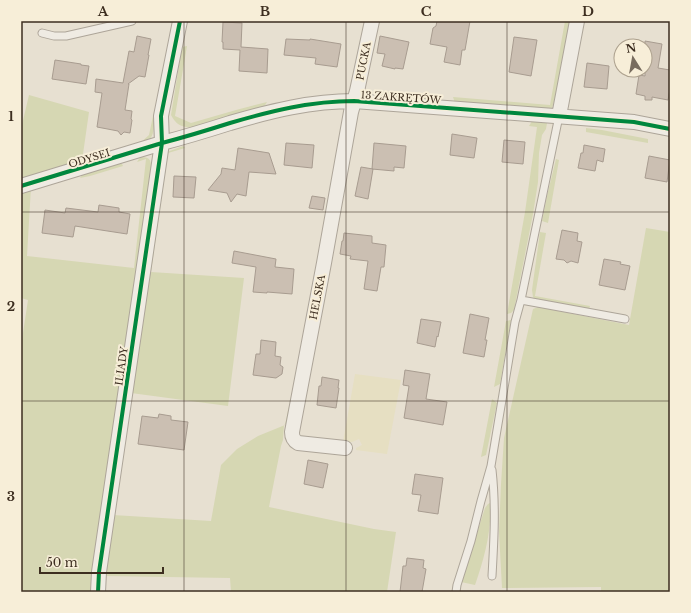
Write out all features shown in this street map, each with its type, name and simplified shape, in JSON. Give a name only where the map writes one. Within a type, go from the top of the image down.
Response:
[{"type":"street","points":[[162,143],[161,116],[180,21]]},
{"type":"street","name":"PUCKA","points":[[354,102],[372,21]]},
{"type":"street","points":[[559,116],[577,21]]},
{"type":"street","name":"13 ZAKRĘTÓW","points":[[162,143],[269,112],[324,102],[354,102],[634,122],[670,130]]},
{"type":"street","name":"HELSKA","points":[[345,448],[298,443],[294,441],[292,432],[354,102]]},
{"type":"street","name":"ODYSEI","points":[[21,186],[162,143]]},
{"type":"street","name":"ILIADY","points":[[98,592],[100,564],[162,143]]},
{"type":"lane","points":[[42,33],[54,36],[66,36],[132,21]]},
{"type":"lane","points":[[456,592],[456,585],[471,540],[491,466],[514,322],[521,300],[559,116]]},
{"type":"lane","points":[[521,300],[625,320]]},
{"type":"lane","points":[[491,466],[495,513],[492,576]]},
{"type":"shaded area","points":[[355,374],[401,380],[387,454],[356,450],[356,448],[362,445],[359,439],[352,442],[343,442]]},
{"type":"green space","points":[[565,21],[570,21],[552,108],[548,110],[455,103],[453,97],[550,105]]},
{"type":"green space","points":[[187,46],[175,116],[191,123],[267,102],[264,107],[194,128],[183,126],[175,122],[171,115],[182,47]]},
{"type":"green space","points":[[377,91],[439,96],[437,102],[380,97]]},
{"type":"green space","points":[[29,95],[89,112],[82,161],[138,145],[149,135],[153,116],[153,134],[146,143],[139,147],[21,181],[21,129]]},
{"type":"green space","points":[[532,121],[547,123],[546,129],[542,135],[539,153],[538,182],[533,214],[514,310],[507,314],[525,212],[537,127],[529,126]]},
{"type":"green space","points":[[586,128],[648,139],[648,143],[586,132]]},
{"type":"green space","points":[[183,146],[185,148],[168,153],[151,272],[244,278],[228,406],[131,393],[167,152]]},
{"type":"green space","points":[[141,157],[150,160],[151,169],[93,592],[21,592],[21,346],[28,300],[21,298],[21,190],[31,187],[27,256],[134,268],[146,159],[137,162]]},
{"type":"green space","points":[[556,159],[559,160],[548,223],[542,221]]},
{"type":"green space","points":[[120,163],[123,166],[80,178],[83,174]]},
{"type":"green space","points":[[646,228],[670,232],[670,592],[601,592],[601,587],[502,588],[499,532],[504,438],[533,309],[538,307],[629,325]]},
{"type":"green space","points":[[540,232],[546,233],[535,296],[590,306],[589,309],[535,299],[533,297],[532,290]]},
{"type":"green space","points":[[511,320],[500,384],[494,387],[506,321]]},
{"type":"green space","points":[[299,359],[288,423],[285,424]]},
{"type":"green space","points":[[492,399],[497,403],[486,455],[481,457]]},
{"type":"green space","points":[[284,425],[283,440],[269,507],[374,529],[396,532],[387,592],[231,592],[230,578],[103,576],[113,515],[211,521],[221,465],[237,449],[258,436]]},
{"type":"green space","points":[[490,503],[490,524],[487,545],[475,585],[461,582],[485,508]]},
{"type":"building","points":[[437,21],[470,21],[465,50],[462,50],[460,65],[444,62],[447,47],[430,44],[433,28],[436,26]]},
{"type":"building","points":[[223,22],[242,23],[241,47],[268,49],[267,73],[239,71],[240,50],[223,49]]},
{"type":"building","points":[[137,36],[151,39],[149,55],[145,77],[139,76],[128,84],[125,110],[132,111],[132,120],[130,133],[124,132],[121,135],[118,131],[97,127],[102,93],[95,92],[96,79],[123,83],[129,51],[134,52]]},
{"type":"building","points":[[380,36],[409,42],[403,69],[382,66],[385,54],[377,53]]},
{"type":"building","points":[[514,37],[537,40],[531,76],[509,72]]},
{"type":"building","points":[[286,39],[310,39],[341,44],[337,67],[315,64],[316,58],[284,55]]},
{"type":"building","points":[[653,42],[662,44],[658,68],[670,70],[670,89],[668,100],[652,97],[652,100],[645,100],[645,96],[636,94],[639,78],[653,78]]},
{"type":"building","points":[[55,60],[89,66],[86,84],[52,79]]},
{"type":"building","points":[[587,63],[609,66],[607,89],[584,87]]},
{"type":"building","points":[[452,134],[477,138],[474,158],[450,155]]},
{"type":"building","points":[[504,140],[525,142],[523,164],[502,162]]},
{"type":"building","points":[[286,143],[314,145],[312,168],[284,165]]},
{"type":"building","points":[[374,143],[406,146],[404,168],[394,167],[394,171],[372,169]]},
{"type":"building","points":[[584,145],[605,149],[603,162],[597,160],[595,171],[578,168]]},
{"type":"building","points":[[238,148],[269,153],[276,174],[249,172],[246,196],[237,194],[231,202],[227,193],[208,190],[221,174],[222,168],[235,170]]},
{"type":"building","points":[[649,156],[670,160],[667,182],[645,178]]},
{"type":"building","points":[[361,167],[373,169],[368,199],[355,196]]},
{"type":"building","points":[[174,176],[196,177],[194,198],[173,197]]},
{"type":"building","points":[[312,196],[325,198],[323,210],[309,208]]},
{"type":"building","points":[[99,205],[119,208],[119,212],[130,214],[127,234],[75,226],[73,237],[42,233],[45,210],[65,213],[66,208],[98,212]]},
{"type":"building","points":[[562,230],[578,233],[577,241],[582,242],[578,263],[571,261],[567,263],[564,260],[556,259]]},
{"type":"building","points":[[344,233],[372,236],[372,243],[386,245],[384,267],[381,267],[377,291],[364,289],[368,261],[350,259],[351,256],[340,254]]},
{"type":"building","points":[[234,251],[276,259],[275,267],[294,269],[292,294],[253,292],[256,267],[232,263]]},
{"type":"building","points":[[604,259],[621,262],[620,264],[630,266],[625,290],[599,285]]},
{"type":"building","points":[[470,314],[489,318],[484,357],[463,353]]},
{"type":"building","points":[[421,319],[441,322],[435,347],[417,343]]},
{"type":"building","points":[[261,340],[276,342],[275,356],[281,357],[280,365],[283,367],[282,374],[276,378],[253,375],[256,354],[260,354]]},
{"type":"building","points":[[405,370],[430,374],[426,399],[447,402],[443,425],[404,418],[409,386],[403,385]]},
{"type":"building","points":[[322,377],[339,380],[336,408],[317,405],[319,386],[321,386]]},
{"type":"building","points":[[159,414],[171,416],[171,420],[188,422],[184,450],[138,444],[142,416],[158,418]]},
{"type":"building","points":[[308,460],[328,464],[323,488],[304,484]]},
{"type":"building","points":[[415,474],[443,478],[438,514],[418,511],[421,495],[412,494]]},
{"type":"building","points":[[407,558],[424,560],[423,568],[426,569],[422,592],[400,592],[403,566],[406,566]]},
{"type":"cycle path","points":[[180,21],[161,116],[162,143],[276,111],[338,101],[634,122],[670,129]]},
{"type":"cycle path","points":[[21,186],[162,143],[99,572],[98,592]]}]
